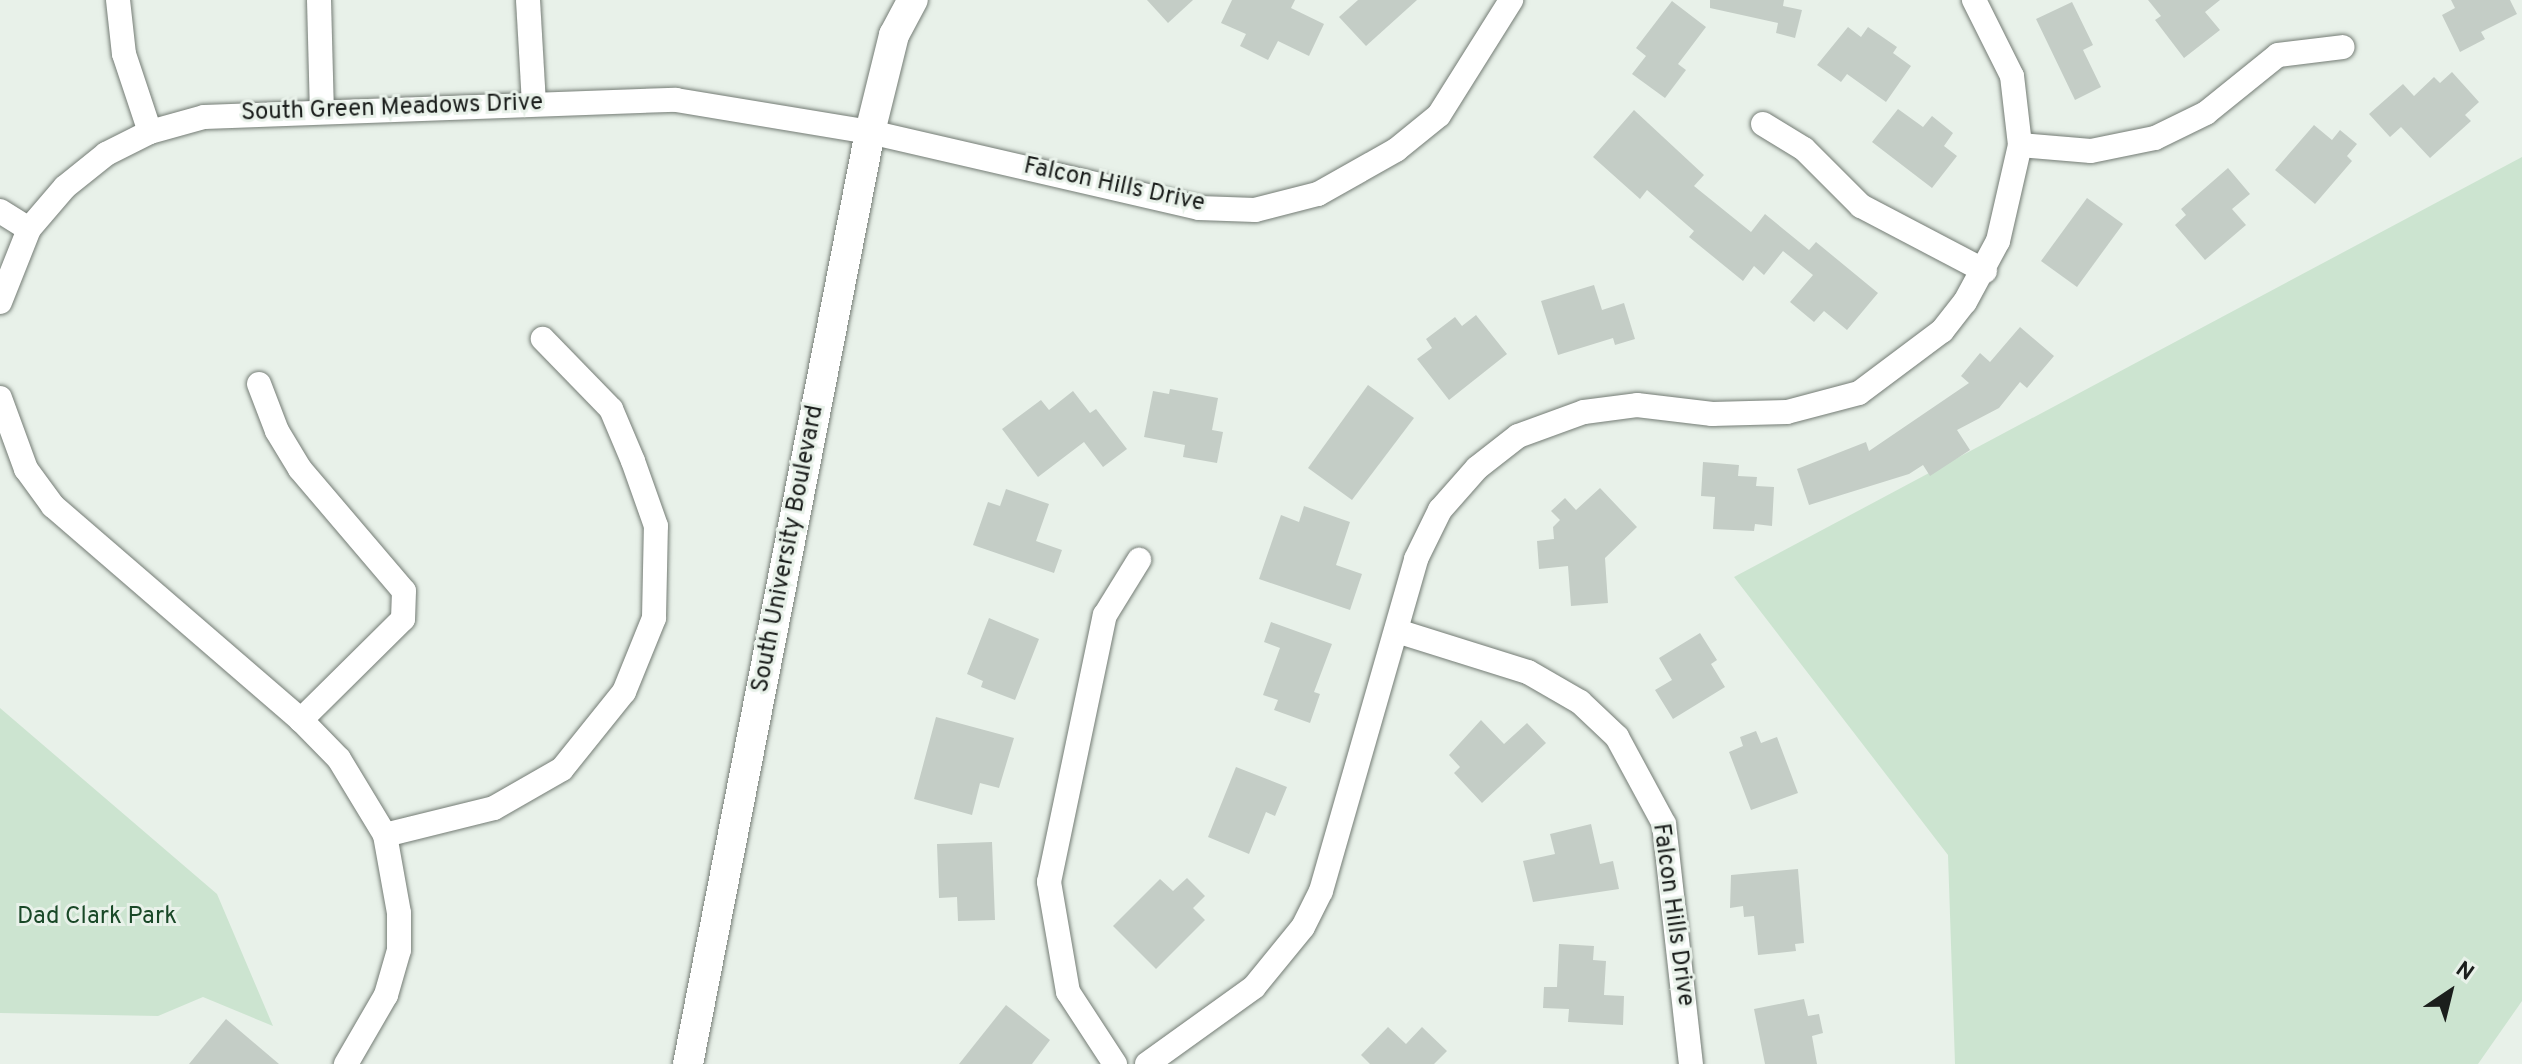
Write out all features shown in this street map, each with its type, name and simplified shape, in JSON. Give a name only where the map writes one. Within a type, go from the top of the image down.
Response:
[{"type":"main road","name":"South University Boulevard","points":[[889,0],[894,35]]},
{"type":"main road","name":"South University Boulevard","points":[[688,1064],[870,132],[894,35],[913,0]]},
{"type":"street","points":[[118,0],[124,54],[150,132]]},
{"type":"street","points":[[319,0],[322,112]]},
{"type":"street","points":[[528,0],[534,103]]},
{"type":"street","name":"Falcon Hills Drive","points":[[870,132],[1199,208],[1255,210],[1318,194],[1396,150],[1439,115],[1511,0]]},
{"type":"street","points":[[1147,1064],[1254,987],[1303,927],[1321,891],[1416,559],[1440,510],[1477,468],[1518,436],[1584,412],[1637,405],[1712,414],[1787,412],[1859,393],[1942,331],[1985,271],[2009,201],[2020,145],[2012,76],[1974,0]]},
{"type":"street","points":[[2020,145],[2091,151],[2155,138],[2206,113],[2278,55],[2343,47]]},
{"type":"street","name":"South Green Meadows Drive","points":[[0,302],[29,229],[65,187],[106,154],[150,132],[204,117],[676,100],[870,132]]},
{"type":"street","points":[[1763,124],[1804,149],[1861,206],[1985,271]]},
{"type":"street","points":[[0,211],[29,229]]},
{"type":"street","points":[[385,835],[494,808],[562,769],[624,692],[654,618],[656,526],[633,461],[611,409],[543,339]]},
{"type":"street","points":[[259,384],[277,431],[300,469],[404,591],[403,619],[301,720]]},
{"type":"street","points":[[0,398],[26,469],[53,506],[301,720],[339,759],[385,835],[399,913],[399,950],[386,995],[346,1064]]},
{"type":"street","points":[[1115,1064],[1068,992],[1049,882],[1105,615],[1139,560]]},
{"type":"street","name":"Falcon Hills Drive","points":[[1397,631],[1528,672],[1580,702],[1617,737],[1664,824],[1691,1064]]},
{"type":"green space","points":[[2522,157],[2522,1001],[2478,1064],[1955,1064],[1948,855],[1734,577]]},
{"type":"green space","name":"Dad Clark Park","points":[[0,708],[217,894],[273,1026],[203,997],[158,1016],[0,1013]]},
{"type":"building","points":[[1147,0],[1193,0],[1168,23]]},
{"type":"building","points":[[1232,0],[1295,0],[1291,8],[1324,24],[1309,56],[1278,41],[1268,60],[1240,46],[1246,34],[1221,23]]},
{"type":"building","points":[[1358,0],[1417,0],[1366,46],[1339,17]]},
{"type":"building","points":[[1710,0],[1784,0],[1783,6],[1802,10],[1795,38],[1776,33],[1778,23],[1710,8]]},
{"type":"building","points":[[2148,0],[2220,0],[2205,12],[2220,30],[2184,58],[2155,20],[2161,16]]},
{"type":"building","points":[[2451,0],[2510,0],[2517,14],[2481,32],[2485,39],[2460,52],[2442,15],[2455,8]]},
{"type":"building","points":[[1672,1],[1706,27],[1678,64],[1686,70],[1665,98],[1632,74],[1646,56],[1636,48]]},
{"type":"building","points":[[2072,2],[2093,45],[2083,50],[2101,87],[2075,100],[2036,19]]},
{"type":"building","points":[[1848,27],[1861,37],[1868,27],[1897,47],[1893,53],[1911,66],[1886,102],[1847,74],[1841,82],[1817,65]]},
{"type":"building","points":[[2452,72],[2479,102],[2465,115],[2471,121],[2430,158],[2401,127],[2390,137],[2369,114],[2403,84],[2414,96],[2434,77],[2440,83]]},
{"type":"building","points":[[1898,109],[1923,127],[1932,116],[1953,133],[1944,146],[1957,156],[1932,188],[1872,142]]},
{"type":"building","points":[[1634,110],[1704,175],[1694,186],[1751,232],[1765,214],[1809,250],[1816,242],[1878,293],[1847,330],[1824,311],[1814,322],[1790,302],[1813,275],[1783,251],[1764,275],[1754,266],[1743,281],[1689,237],[1694,231],[1647,190],[1640,199],[1593,157]]},
{"type":"building","points":[[2314,125],[2332,140],[2340,130],[2357,144],[2347,156],[2352,161],[2315,204],[2275,170]]},
{"type":"building","points":[[2228,168],[2250,194],[2232,209],[2246,225],[2205,260],[2175,225],[2186,215],[2181,209]]},
{"type":"building","points":[[2087,198],[2123,224],[2077,287],[2041,261]]},
{"type":"building","points":[[1594,285],[1602,310],[1624,303],[1635,339],[1615,345],[1613,338],[1558,355],[1541,301]]},
{"type":"building","points":[[1476,315],[1507,354],[1449,400],[1417,359],[1432,348],[1426,339],[1455,317],[1462,326]]},
{"type":"building","points":[[2020,327],[2054,356],[2027,388],[2020,382],[1999,408],[1957,430],[1970,450],[1930,476],[1923,465],[1909,474],[1809,505],[1797,469],[1866,442],[1869,451],[1969,383],[1961,376],[1980,353],[1990,362]]},
{"type":"building","points":[[1368,385],[1414,418],[1352,500],[1308,468]]},
{"type":"building","points":[[1170,389],[1218,398],[1212,430],[1223,432],[1217,463],[1183,457],[1185,445],[1144,437],[1153,391],[1169,394]]},
{"type":"building","points":[[1073,391],[1090,413],[1096,409],[1127,449],[1103,467],[1084,442],[1038,477],[1002,429],[1041,400],[1049,410]]},
{"type":"building","points":[[1703,462],[1739,465],[1738,476],[1757,477],[1756,486],[1774,487],[1772,526],[1755,524],[1754,531],[1713,529],[1715,497],[1701,496]]},
{"type":"building","points":[[1600,488],[1637,527],[1605,558],[1608,603],[1571,606],[1568,566],[1539,569],[1537,541],[1554,539],[1553,527],[1560,520],[1551,511],[1565,498],[1576,510]]},
{"type":"building","points":[[1006,489],[1049,504],[1036,541],[1062,550],[1054,573],[973,545],[988,502],[1000,506]]},
{"type":"building","points":[[1304,506],[1350,522],[1336,565],[1362,574],[1350,610],[1259,579],[1281,515],[1299,522]]},
{"type":"building","points":[[989,618],[1039,639],[1015,700],[981,687],[983,681],[967,674]]},
{"type":"building","points":[[1271,622],[1332,644],[1314,692],[1320,694],[1310,723],[1274,710],[1278,700],[1263,695],[1280,648],[1264,642]]},
{"type":"building","points":[[1700,633],[1717,660],[1711,664],[1725,687],[1673,719],[1655,690],[1672,680],[1659,658]]},
{"type":"building","points":[[936,717],[1014,738],[999,788],[980,783],[972,815],[914,799]]},
{"type":"building","points":[[1481,720],[1504,744],[1527,723],[1546,743],[1482,803],[1454,773],[1460,767],[1449,755]]},
{"type":"building","points":[[1756,731],[1761,743],[1777,737],[1798,793],[1751,810],[1729,752],[1743,746],[1740,737]]},
{"type":"building","points":[[1236,767],[1287,787],[1275,816],[1266,812],[1249,854],[1208,837]]},
{"type":"building","points":[[1591,824],[1600,864],[1613,861],[1619,889],[1533,902],[1523,861],[1555,854],[1550,834]]},
{"type":"building","points":[[992,842],[995,920],[958,921],[957,897],[939,898],[937,844]]},
{"type":"building","points":[[1798,869],[1804,943],[1795,944],[1796,951],[1758,955],[1754,916],[1744,917],[1743,906],[1730,908],[1731,875]]},
{"type":"building","points":[[1187,878],[1205,896],[1193,908],[1205,920],[1156,969],[1113,926],[1160,879],[1173,891]]},
{"type":"building","points":[[1559,944],[1594,946],[1593,960],[1606,961],[1604,995],[1624,996],[1623,1025],[1568,1022],[1569,1009],[1543,1008],[1544,987],[1557,987]]},
{"type":"building","points":[[1804,999],[1808,1016],[1819,1014],[1823,1033],[1812,1036],[1817,1064],[1765,1064],[1754,1009]]},
{"type":"building","points":[[1006,1005],[1050,1040],[1032,1064],[959,1064]]},
{"type":"building","points":[[226,1019],[279,1064],[189,1064]]},
{"type":"building","points":[[1388,1027],[1406,1044],[1422,1027],[1447,1051],[1434,1064],[1370,1064],[1361,1055]]}]
